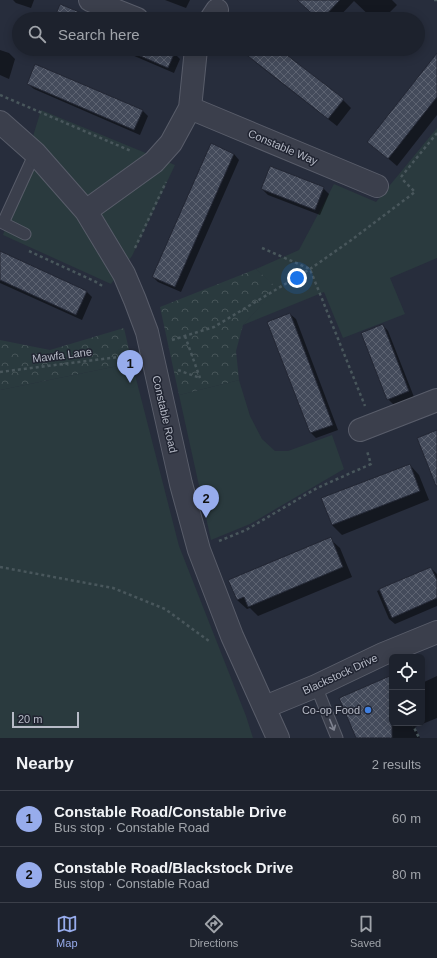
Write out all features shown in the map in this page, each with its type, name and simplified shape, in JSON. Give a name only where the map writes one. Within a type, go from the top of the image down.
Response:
[{"type":"street","points":[[90,0],[120,12]]},
{"type":"street","points":[[86,211],[154,162],[171,143],[190,108],[195,56]]},
{"type":"street","name":"Constable Way","points":[[190,108],[377,186]]},
{"type":"street","name":"Constable Road","points":[[0,122],[35,153],[86,211],[121,268],[147,332],[181,484],[199,550],[232,636],[278,738]]},
{"type":"street","points":[[366,427],[437,400]]},
{"type":"street","name":"Blackstock Drive","points":[[265,707],[316,686],[383,654],[437,632]]},
{"type":"lane","points":[[25,234],[3,223],[35,153]]},
{"type":"lane","points":[[316,686],[337,738]]},
{"type":"path","points":[[377,186],[401,178],[437,133]]},
{"type":"path","points":[[172,340],[214,327],[310,269],[350,241],[415,192],[401,178]]},
{"type":"path","points":[[199,550],[246,530],[317,488],[371,464],[366,427],[310,269],[262,248]]},
{"type":"path","points":[[27,250],[108,289]]},
{"type":"path","points":[[185,336],[200,378]]},
{"type":"path","name":"Mawfa Lane","points":[[0,372],[126,356]]},
{"type":"path","points":[[0,567],[113,588],[165,609],[211,642],[232,636]]},
{"type":"path","points":[[413,726],[419,738]]},
{"type":"green space","points":[[41,110],[175,165],[132,256],[111,284],[3,235]]},
{"type":"green space","points":[[437,128],[437,258],[390,278],[405,314],[343,338],[324,292],[243,325],[276,288],[256,269],[299,250],[334,184],[376,202]]},
{"type":"green space","points":[[256,269],[277,288],[243,325],[236,351],[239,380],[179,395],[160,307]]},
{"type":"green space","points":[[124,328],[132,363],[0,390],[0,340],[50,350]]},
{"type":"green space","points":[[132,363],[179,546],[246,716],[253,738],[0,738],[0,390]]},
{"type":"green space","points":[[239,380],[250,416],[262,439],[275,451],[288,451],[332,435],[344,469],[250,524],[211,540],[179,395]]},
{"type":"building","points":[[297,0],[340,0],[329,12],[310,12]]},
{"type":"building","points":[[60,4],[79,12],[57,12]]},
{"type":"building","points":[[437,53],[437,97],[388,159],[367,142]]},
{"type":"building","points":[[140,56],[173,56],[168,68]]},
{"type":"building","points":[[248,56],[288,56],[344,99],[328,119]]},
{"type":"building","points":[[35,64],[143,110],[134,130],[27,84]]},
{"type":"building","points":[[211,143],[234,154],[175,287],[152,277]]},
{"type":"building","points":[[270,166],[324,187],[315,210],[261,189]]},
{"type":"building","points":[[0,251],[87,291],[76,315],[0,280]]},
{"type":"building","points":[[290,313],[333,425],[310,433],[267,322]]},
{"type":"building","points":[[383,324],[409,391],[387,400],[361,333]]},
{"type":"building","points":[[437,430],[437,486],[436,486],[417,438]]},
{"type":"building","points":[[410,464],[420,491],[332,525],[321,498]]},
{"type":"building","points":[[331,537],[343,567],[248,607],[244,597],[237,600],[228,580]]},
{"type":"building","points":[[431,567],[437,580],[437,598],[392,618],[379,589]]},
{"type":"building","name":"Co-op Food","points":[[389,676],[389,726],[392,726],[392,738],[356,738],[339,698]]},
{"type":"place","name":"Constable Road/Constable Drive","points":[[130,383]]},
{"type":"place","name":"Constable Road/Blackstock Drive","points":[[206,518]]},
{"type":"place","name":"Co-op Food","points":[[368,710]]}]
